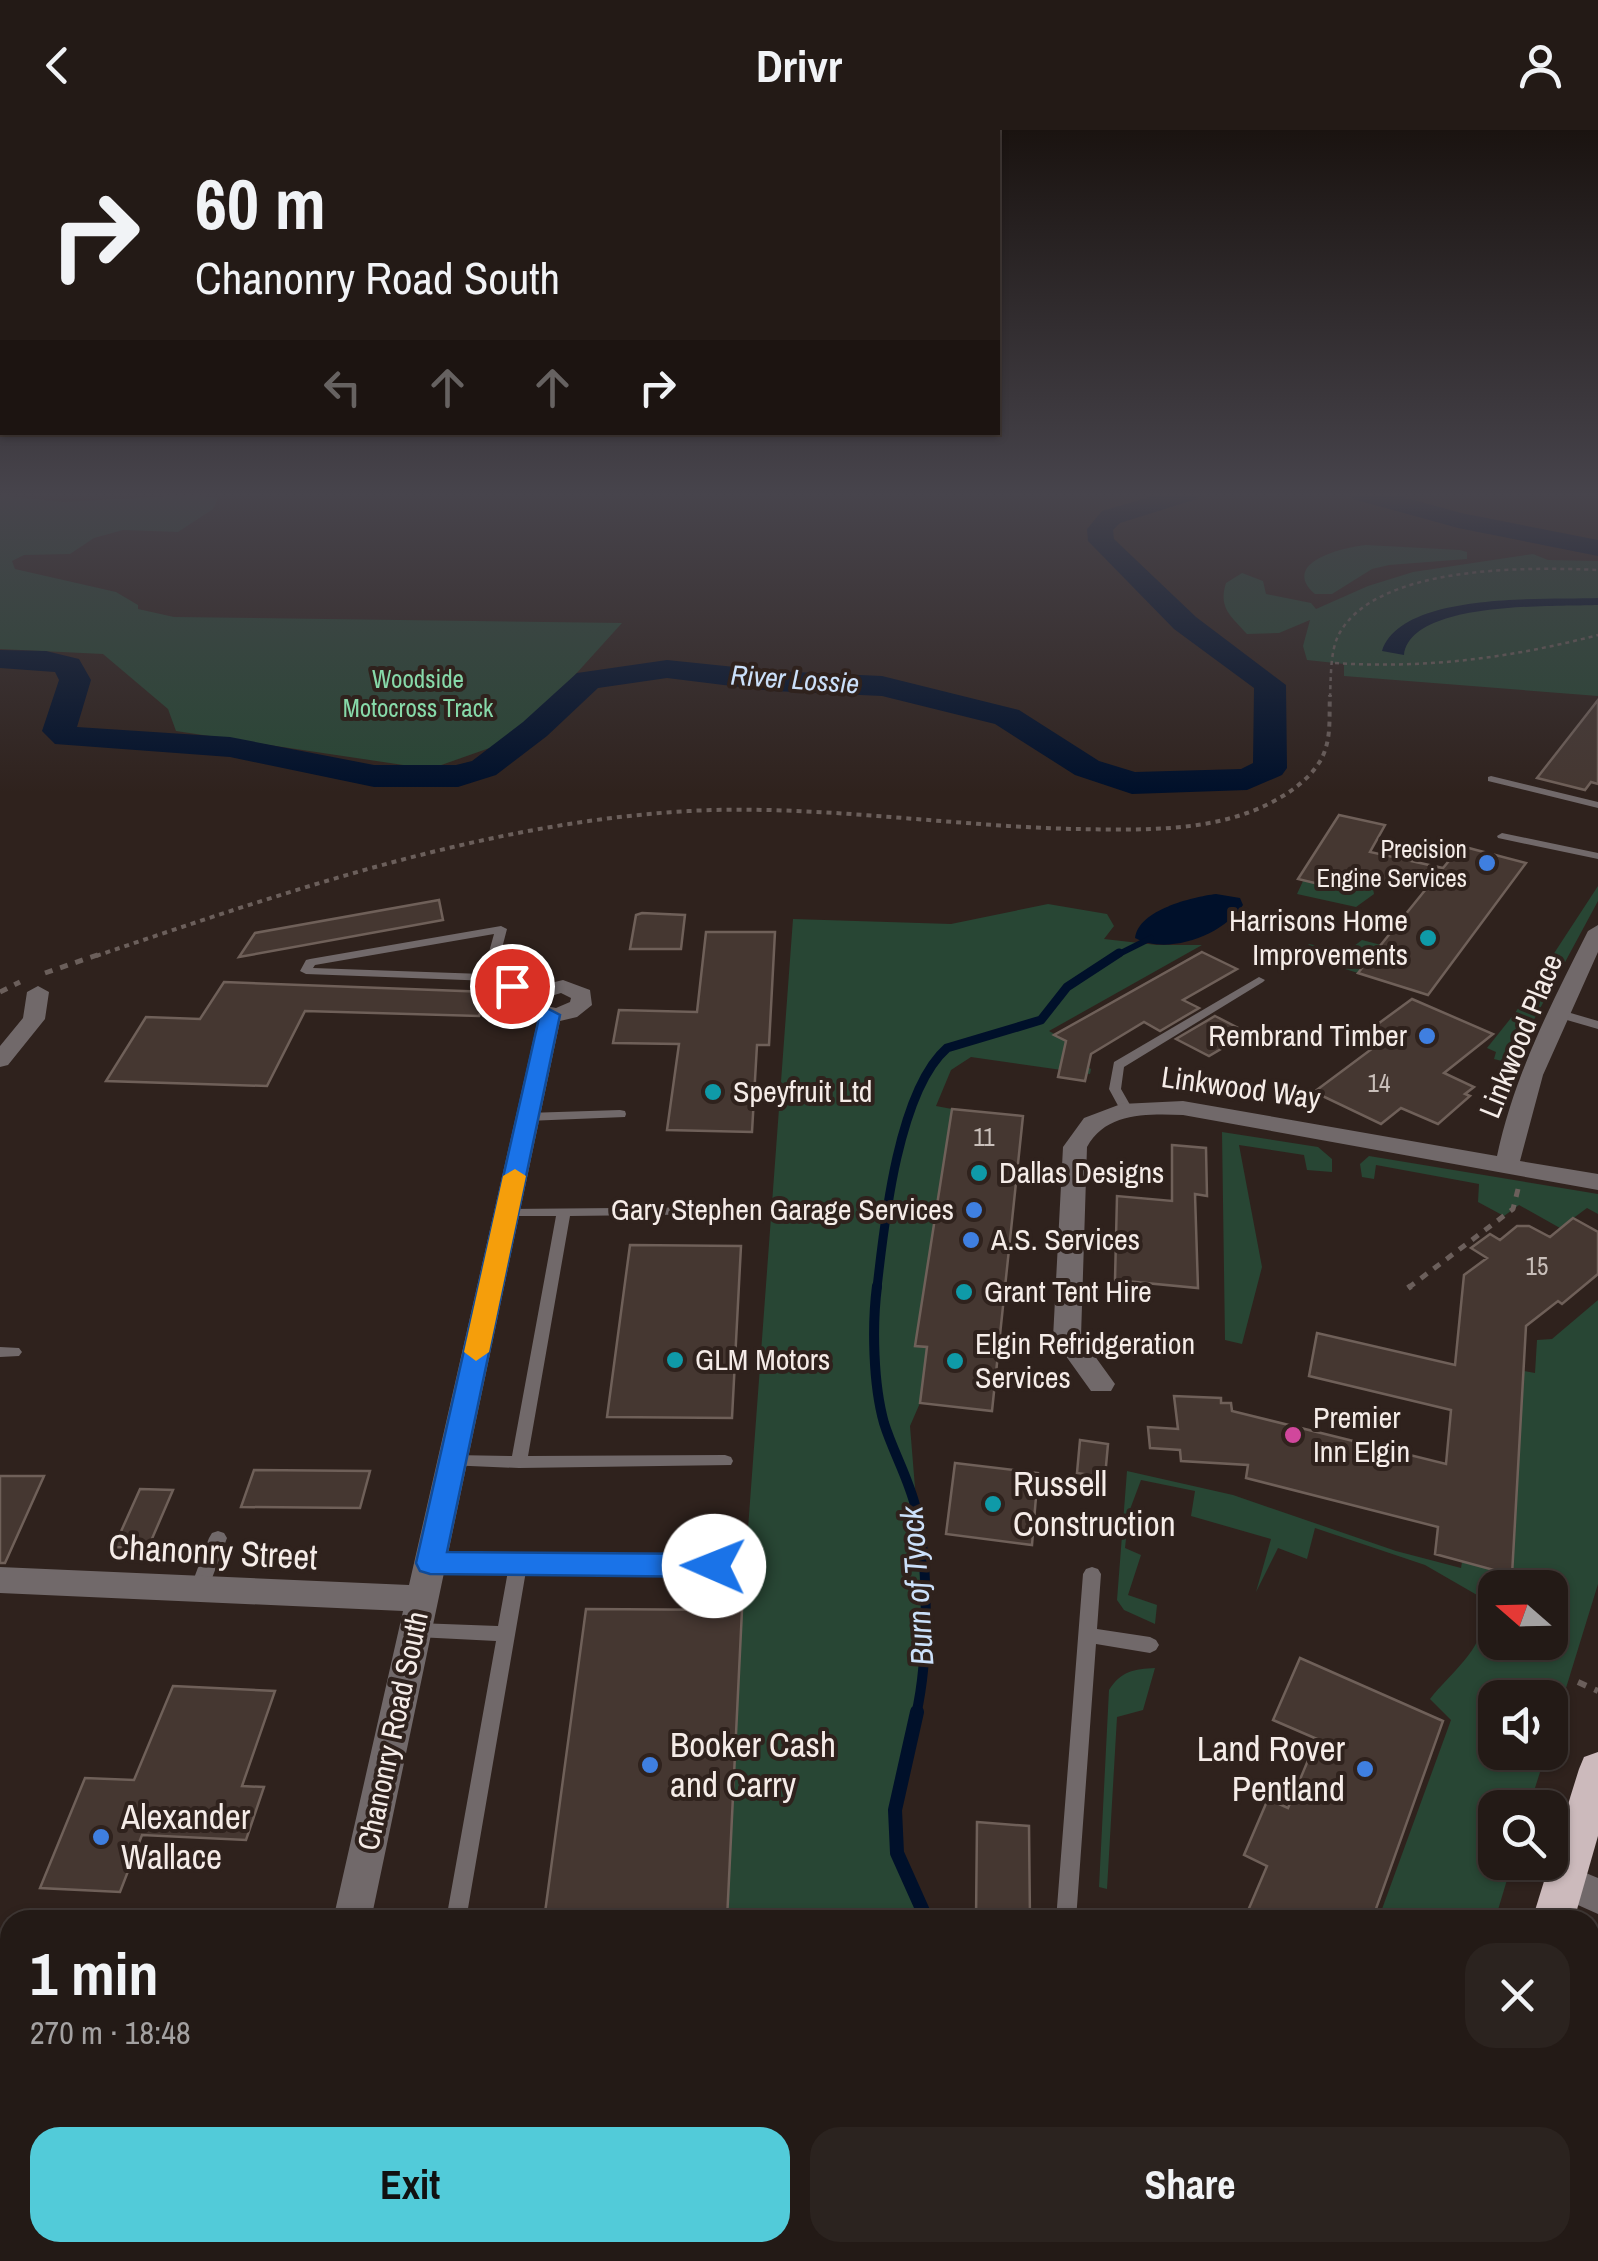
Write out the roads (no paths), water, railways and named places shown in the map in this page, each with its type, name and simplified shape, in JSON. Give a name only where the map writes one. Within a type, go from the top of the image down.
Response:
[{"type":"highway","points":[[1562,1910],[1581,1889],[1598,1768]]},
{"type":"street","name":"Linkwood Place","points":[[1515,1167],[1512,1138],[1557,1012],[1598,931]]},
{"type":"street","points":[[0,1060],[34,1019],[32,983]]},
{"type":"street","name":"Chanonry Road South","points":[[354,1910],[528,1116],[542,1004]]},
{"type":"street","name":"Linkwood Way","points":[[1101,1384],[1067,1338],[1075,1147],[1089,1126],[1127,1110],[1183,1108],[1598,1182]]},
{"type":"street","name":"Chanonry Street","points":[[0,1580],[199,1589],[419,1615]]},
{"type":"lane","points":[[1490,779],[1598,805]]},
{"type":"lane","points":[[1502,836],[1598,856]]},
{"type":"lane","points":[[488,978],[501,929],[310,962],[306,972],[488,978],[542,1004]]},
{"type":"lane","points":[[1127,1110],[1115,1089],[1118,1065],[1260,980]]},
{"type":"lane","points":[[1557,1012],[1598,1025]]},
{"type":"lane","points":[[528,1116],[620,1114]]},
{"type":"lane","points":[[507,1212],[727,1211]]},
{"type":"lane","points":[[518,1462],[564,1212]]},
{"type":"lane","points":[[452,1461],[725,1461]]},
{"type":"lane","points":[[199,1589],[218,1538]]},
{"type":"lane","points":[[430,1563],[714,1566]]},
{"type":"lane","points":[[458,1910],[518,1564]]},
{"type":"lane","points":[[1067,1910],[1092,1574]]},
{"type":"lane","points":[[419,1615],[506,1634]]},
{"type":"lane","points":[[1088,1635],[1150,1645]]},
{"type":"water","points":[[1598,598],[1598,605],[1520,607],[1457,616],[1431,624],[1413,637],[1404,655],[1382,651],[1395,632],[1416,618],[1445,608],[1512,600]]},
{"type":"water","points":[[1216,894],[1240,898],[1243,905],[1209,933],[1163,945],[1135,938],[1138,928],[1156,913]]},
{"type":"waterway","name":"River Lossie","points":[[0,659],[46,660],[68,666],[75,680],[59,731],[67,737],[230,747],[374,776],[458,776],[484,768],[535,729],[588,680],[667,669],[773,681],[882,686],[1007,717],[1087,768],[1132,783],[1247,779],[1270,768],[1270,685],[1185,623],[1155,593]]},
{"type":"waterway","name":"Burn of Tyock","points":[[1115,956],[1151,938]]},
{"type":"waterway","name":"Burn of Tyock","points":[[877,1288],[896,1160],[916,1095],[930,1068],[947,1048],[1041,1020],[1067,987],[1119,953]]},
{"type":"waterway","name":"Burn of Tyock","points":[[877,1286],[874,1355],[880,1408],[913,1498],[923,1557],[925,1640],[916,1715]]},
{"type":"waterway","name":"Burn of Tyock","points":[[917,1712],[895,1810],[897,1853],[923,1910]]},
{"type":"place","name":"Precision Engine Services","points":[[1487,863]]},
{"type":"place","name":"Harrisons Home Improvements","points":[[1428,938]]},
{"type":"place","name":"Rembrand Timber","points":[[1427,1036]]},
{"type":"place","name":"Speyfruit Ltd","points":[[713,1092]]},
{"type":"place","name":"Dallas Designs","points":[[979,1173]]},
{"type":"place","name":"Gary Stephen Garage Services","points":[[974,1210]]},
{"type":"place","name":"A.S. Services","points":[[971,1240]]},
{"type":"place","name":"Grant Tent Hire","points":[[964,1292]]},
{"type":"place","name":"GLM Motors","points":[[675,1360]]},
{"type":"place","name":"Elgin Refridgeration Services","points":[[955,1361]]},
{"type":"place","name":"Premier Inn Elgin","points":[[1293,1435]]},
{"type":"place","name":"Russell Construction","points":[[993,1504]]},
{"type":"place","name":"Booker Cash and Carry","points":[[650,1765]]},
{"type":"place","name":"Land Rover Pentland","points":[[1365,1769]]},
{"type":"place","name":"Alexander Wallace","points":[[101,1837]]},
{"type":"park label","name":"Woodside Motocross Track","points":[[418,694]]}]
